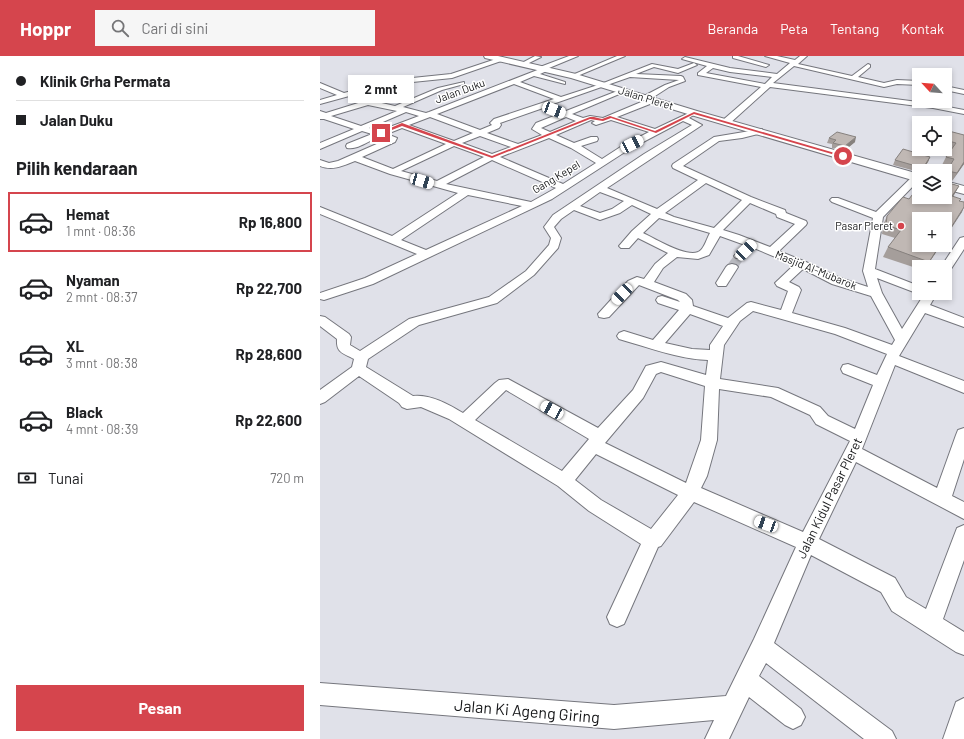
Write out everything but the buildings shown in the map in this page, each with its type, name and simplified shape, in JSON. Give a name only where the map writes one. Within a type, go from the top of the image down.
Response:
[{"type":"main road","name":"Jalan Pleret","points":[[488,56],[573,76],[912,176]]},
{"type":"main road","points":[[952,187],[964,190]]},
{"type":"street","points":[[601,56],[613,59]]},
{"type":"street","points":[[573,76],[594,64],[602,63],[622,56]]},
{"type":"street","points":[[662,67],[692,56]]},
{"type":"street","points":[[757,62],[767,56],[786,66]]},
{"type":"street","points":[[726,122],[769,85],[786,66],[804,56]]},
{"type":"street","points":[[522,64],[538,57]]},
{"type":"street","name":"Jalan Duku","points":[[350,146],[402,124],[493,91],[576,57]]},
{"type":"street","points":[[735,57],[746,58],[757,62],[854,76],[884,85]]},
{"type":"street","points":[[320,102],[390,83],[449,76],[502,59]]},
{"type":"street","points":[[393,172],[454,143],[496,126],[497,124],[494,123],[497,121],[620,79],[654,65],[678,71],[694,65],[679,62]]},
{"type":"street","points":[[679,62],[778,76]]},
{"type":"street","points":[[594,64],[596,68],[591,71],[597,73]]},
{"type":"street","points":[[603,120],[650,99],[667,86],[693,76],[712,66]]},
{"type":"street","points":[[854,76],[868,66]]},
{"type":"street","points":[[533,74],[563,83]]},
{"type":"street","points":[[854,76],[868,75],[912,83]]},
{"type":"street","points":[[449,76],[493,91]]},
{"type":"street","points":[[609,76],[620,79]]},
{"type":"street","points":[[628,76],[676,78],[693,76],[934,106],[964,112]]},
{"type":"street","points":[[434,78],[434,83],[440,89]]},
{"type":"street","points":[[406,81],[422,87]]},
{"type":"street","points":[[514,82],[560,99]]},
{"type":"street","points":[[769,85],[800,82],[862,91],[874,90],[884,85],[902,82]]},
{"type":"street","points":[[375,112],[440,89],[472,84]]},
{"type":"street","points":[[320,85],[345,96]]},
{"type":"street","points":[[322,116],[397,93],[390,89]]},
{"type":"street","points":[[952,89],[964,92]]},
{"type":"street","points":[[602,163],[552,134],[536,129],[539,125],[622,91]]},
{"type":"street","points":[[368,103],[428,115],[519,147]]},
{"type":"street","points":[[543,105],[583,121]]},
{"type":"street","points":[[320,146],[405,110]]},
{"type":"street","points":[[520,113],[544,123]]},
{"type":"street","name":"Gang Kepel","points":[[321,295],[361,285],[549,197],[640,140],[694,113]]},
{"type":"street","points":[[320,163],[331,166],[393,139],[381,133],[322,116]]},
{"type":"street","points":[[347,124],[361,118]]},
{"type":"street","points":[[437,185],[479,162],[594,118],[656,132]]},
{"type":"street","points":[[320,398],[400,330],[414,322],[485,304],[497,298],[530,273],[554,246],[557,240],[549,229],[550,225],[557,217],[662,146],[698,125],[683,118]]},
{"type":"street","points":[[402,124],[492,157],[564,188]]},
{"type":"street","points":[[759,131],[742,136],[716,139],[676,166],[704,180],[781,212],[781,214],[802,223],[772,252]]},
{"type":"street","points":[[325,136],[365,152]]},
{"type":"street","points":[[629,136],[640,140]]},
{"type":"street","points":[[574,146],[594,139]]},
{"type":"street","points":[[353,157],[393,172],[437,185],[532,205]]},
{"type":"street","points":[[625,246],[657,213],[704,180]]},
{"type":"street","points":[[895,349],[869,271],[878,216],[912,184]]},
{"type":"street","name":"Masjid Al-Mubarok","points":[[600,188],[670,219],[717,231],[802,264],[836,281],[876,292]]},
{"type":"street","points":[[393,240],[466,192]]},
{"type":"street","points":[[636,233],[675,252],[689,256],[702,255],[705,253],[717,231],[748,199]]},
{"type":"street","points":[[835,200],[878,216]]},
{"type":"street","points":[[572,206],[600,217],[632,201]]},
{"type":"street","points":[[320,210],[426,254]]},
{"type":"street","points":[[952,260],[964,240]]},
{"type":"street","points":[[740,256],[752,244]]},
{"type":"street","points":[[647,283],[659,266],[675,252]]},
{"type":"street","points":[[785,315],[795,290],[781,283],[802,264]]},
{"type":"street","points":[[952,266],[964,268]]},
{"type":"street","points":[[722,283],[732,267]]},
{"type":"street","points":[[869,271],[912,287]]},
{"type":"street","points":[[604,314],[635,282],[647,283],[682,297],[686,300],[687,309],[656,345]]},
{"type":"street","points":[[662,300],[731,324]]},
{"type":"street","name":"Jalan Kidul Pasar Pleret","points":[[717,739],[762,647],[807,543],[856,445],[895,349],[922,307],[924,300]]},
{"type":"street","points":[[617,617],[652,540],[654,540],[690,493],[698,476],[709,440],[710,403],[717,345],[735,318],[751,306],[840,331],[895,349],[964,387]]},
{"type":"street","points":[[922,307],[964,323]]},
{"type":"street","points":[[320,320],[344,337],[343,346],[360,363],[408,401],[407,403],[421,402],[430,404],[464,421],[564,481],[577,493],[603,512],[652,540]]},
{"type":"street","points":[[624,336],[687,354],[700,356],[715,355]]},
{"type":"street","points":[[564,481],[596,441],[638,394],[651,370],[660,367],[713,383],[773,392],[815,411],[822,420],[856,445],[942,499],[964,510]]},
{"type":"street","points":[[848,368],[881,382]]},
{"type":"street","points":[[464,421],[500,387],[504,384],[508,384],[596,441],[690,493],[706,498],[807,543],[888,586],[899,604],[931,622],[964,644]]},
{"type":"street","points":[[942,499],[964,434]]},
{"type":"street","points":[[931,622],[959,562],[964,534]]},
{"type":"street","points":[[762,647],[884,739]]},
{"type":"street","points":[[746,680],[793,717]]},
{"type":"street","name":"Jalan Ki Ageng Giring","points":[[320,694],[614,718],[733,707]]},
{"type":"street","points":[[955,739],[964,710]]},
{"type":"tunnel","points":[[732,267],[740,256]]},
{"type":"place","name":"Pasar Pleret","points":[[901,226]]},
{"type":"route","points":[[381,133],[402,124],[492,157],[590,118],[603,120],[610,117],[656,132],[694,113],[843,156]]}]
